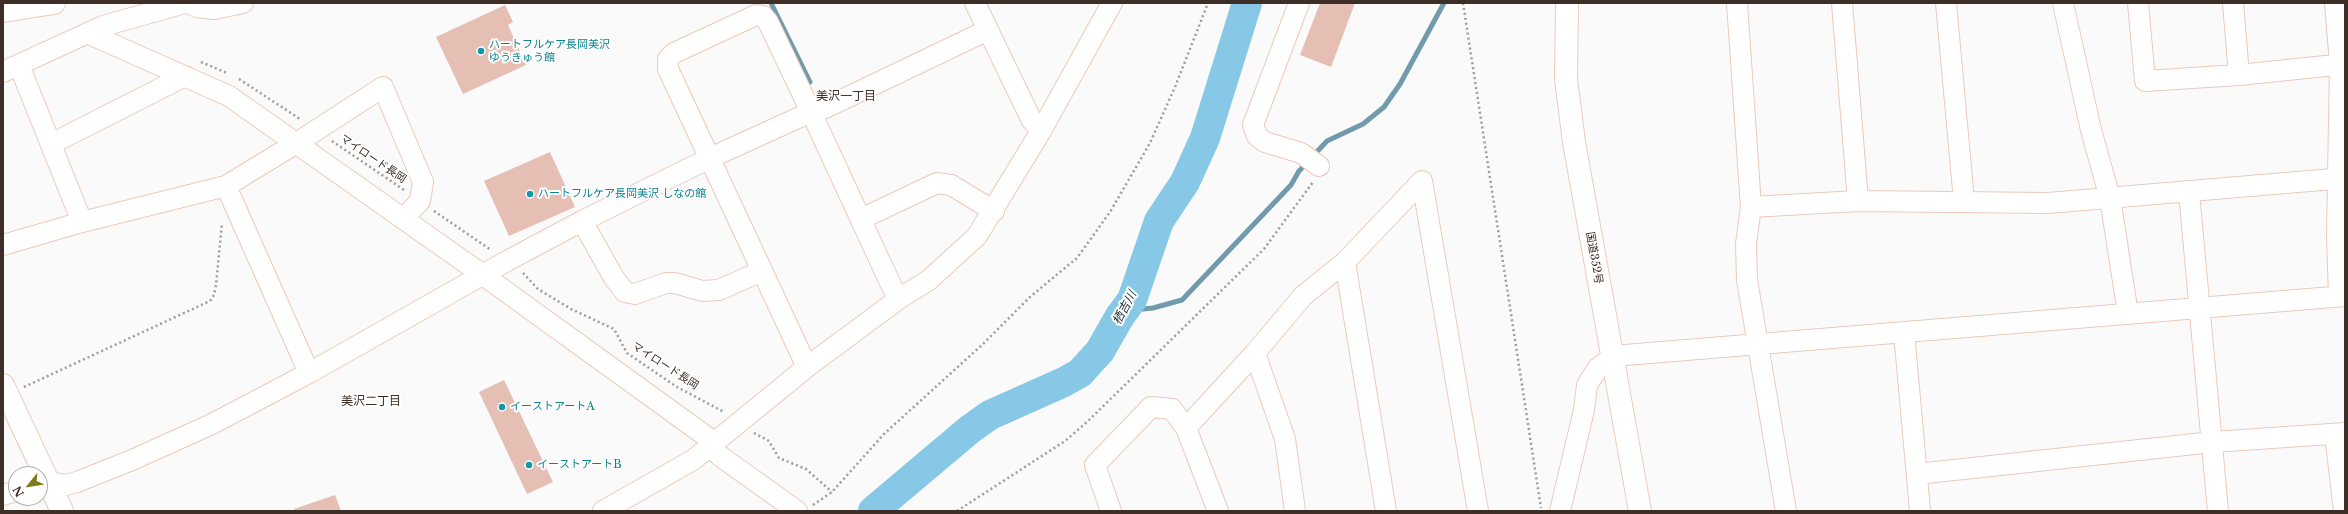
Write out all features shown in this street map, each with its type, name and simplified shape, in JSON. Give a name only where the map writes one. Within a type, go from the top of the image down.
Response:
[{"type":"highway","points":[[3,11],[54,3]]},
{"type":"highway","name":"国道352号","points":[[1567,3],[1567,92],[1574,142],[1640,511]]},
{"type":"highway","points":[[4,392],[37,466]]},
{"type":"highway","points":[[48,488],[62,511]]},
{"type":"street","points":[[82,222],[52,144],[11,68],[103,26],[185,3]]},
{"type":"street","points":[[188,3],[197,7],[214,9],[243,3]]},
{"type":"street","points":[[976,3],[1031,119],[1041,131]]},
{"type":"street","points":[[603,511],[693,460],[806,368],[900,298],[929,280],[977,236],[994,211],[1041,131],[1112,3]]},
{"type":"street","points":[[1299,3],[1253,125],[1257,136],[1265,142],[1301,153],[1319,166]]},
{"type":"street","points":[[1737,3],[1751,206],[1746,244],[1747,280],[1786,511]]},
{"type":"street","points":[[1842,3],[1858,201]]},
{"type":"street","points":[[1946,3],[1964,201]]},
{"type":"street","points":[[2063,3],[2092,130],[2110,198],[2128,314]]},
{"type":"street","points":[[2138,3],[2145,81],[2239,75],[2343,64]]},
{"type":"street","points":[[2233,3],[2239,75]]},
{"type":"street","points":[[1560,511],[1584,410],[1587,385],[1598,368],[1612,358],[1625,355],[2342,296],[2337,235],[2342,178],[2343,64],[2335,3]]},
{"type":"street","points":[[806,368],[668,69],[668,59],[674,54],[756,15],[763,16],[768,22],[811,112],[892,287],[900,298]]},
{"type":"street","points":[[48,483],[66,485],[132,460],[212,424],[309,373],[582,221],[710,158],[811,112],[825,108],[988,30]]},
{"type":"street","points":[[87,33],[229,96],[295,144],[483,275],[712,444],[720,456],[799,509]]},
{"type":"street","points":[[52,144],[185,76]]},
{"type":"street","points":[[3,245],[82,222],[226,186],[295,144],[383,87],[423,182],[420,201],[404,219]]},
{"type":"street","points":[[1751,206],[1858,201],[2048,203],[2342,178]]},
{"type":"street","points":[[1186,428],[1304,296],[1345,262],[1422,181],[1478,511]]},
{"type":"street","points":[[861,219],[937,183],[951,185],[994,211]]},
{"type":"street","points":[[226,186],[309,373]]},
{"type":"street","points":[[2189,192],[2213,442],[2218,511]]},
{"type":"street","points":[[582,221],[614,278],[625,292],[635,294],[666,283],[675,282],[702,291],[719,290],[762,272]]},
{"type":"street","points":[[1345,262],[1386,511]]},
{"type":"street","points":[[1904,332],[1920,511]]},
{"type":"street","points":[[1254,353],[1285,439],[1295,511]]},
{"type":"street","points":[[1111,511],[1095,465],[1151,407],[1172,409],[1186,428],[1218,511]]},
{"type":"street","points":[[1917,474],[2213,442],[2340,433],[2344,511]]},
{"type":"path","points":[[799,509],[832,492],[884,434],[983,344],[1030,297],[1077,258],[1110,212],[1150,143],[1175,87],[1208,3]]},
{"type":"path","points":[[1463,3],[1542,511]]},
{"type":"path","name":"マイロード長岡","points":[[331,141],[405,191]]},
{"type":"path","points":[[957,511],[1065,440],[1087,422],[1264,249],[1313,184],[1319,166]]},
{"type":"path","points":[[430,208],[493,252]]},
{"type":"path","points":[[4,392],[210,301],[214,295],[216,285],[223,216]]},
{"type":"path","name":"マイロード長岡","points":[[520,271],[545,293],[571,309],[614,329],[627,352],[677,386],[726,413]]},
{"type":"path","points":[[749,430],[769,441],[779,458],[801,466],[817,476],[832,492]]},
{"type":"building","points":[[1320,3],[1355,3],[1331,67],[1300,55]]},
{"type":"building","name":"ハートフルケア長岡美沢 ゆうきゅう館","points":[[505,5],[513,22],[508,25],[526,65],[463,94],[436,37]]},
{"type":"building","name":"ハートフルケア長岡美沢 しなの館","points":[[550,152],[575,207],[509,236],[484,181]]},
{"type":"building","points":[[504,380],[553,482],[527,494],[479,392]]},
{"type":"building","points":[[335,495],[341,511],[294,511],[294,509]]},
{"type":"waterway","points":[[771,3],[810,82]]},
{"type":"waterway","name":"栖吉川","points":[[873,511],[969,430],[990,415],[1064,382],[1080,373],[1100,351],[1120,316],[1132,300],[1159,221],[1185,182],[1205,138],[1247,3]]},
{"type":"waterway","points":[[1312,157],[1327,141],[1363,124],[1384,107],[1400,84],[1444,3]]},
{"type":"waterway","points":[[1120,316],[1133,310],[1153,308],[1182,300],[1291,185],[1299,171],[1307,163]]},
{"type":"place","name":"ハートフルケア長岡美沢 ゆうきゅう館","points":[[481,51]]},
{"type":"place","name":"ハートフルケア長岡美沢 しなの館","points":[[530,194]]},
{"type":"place","name":"イーストアートA","points":[[502,407]]},
{"type":"place","name":"イーストアートB","points":[[529,465]]},
{"type":"district","name":"美沢一丁目","points":[[846,97]]},
{"type":"district","name":"美沢二丁目","points":[[371,402]]}]
